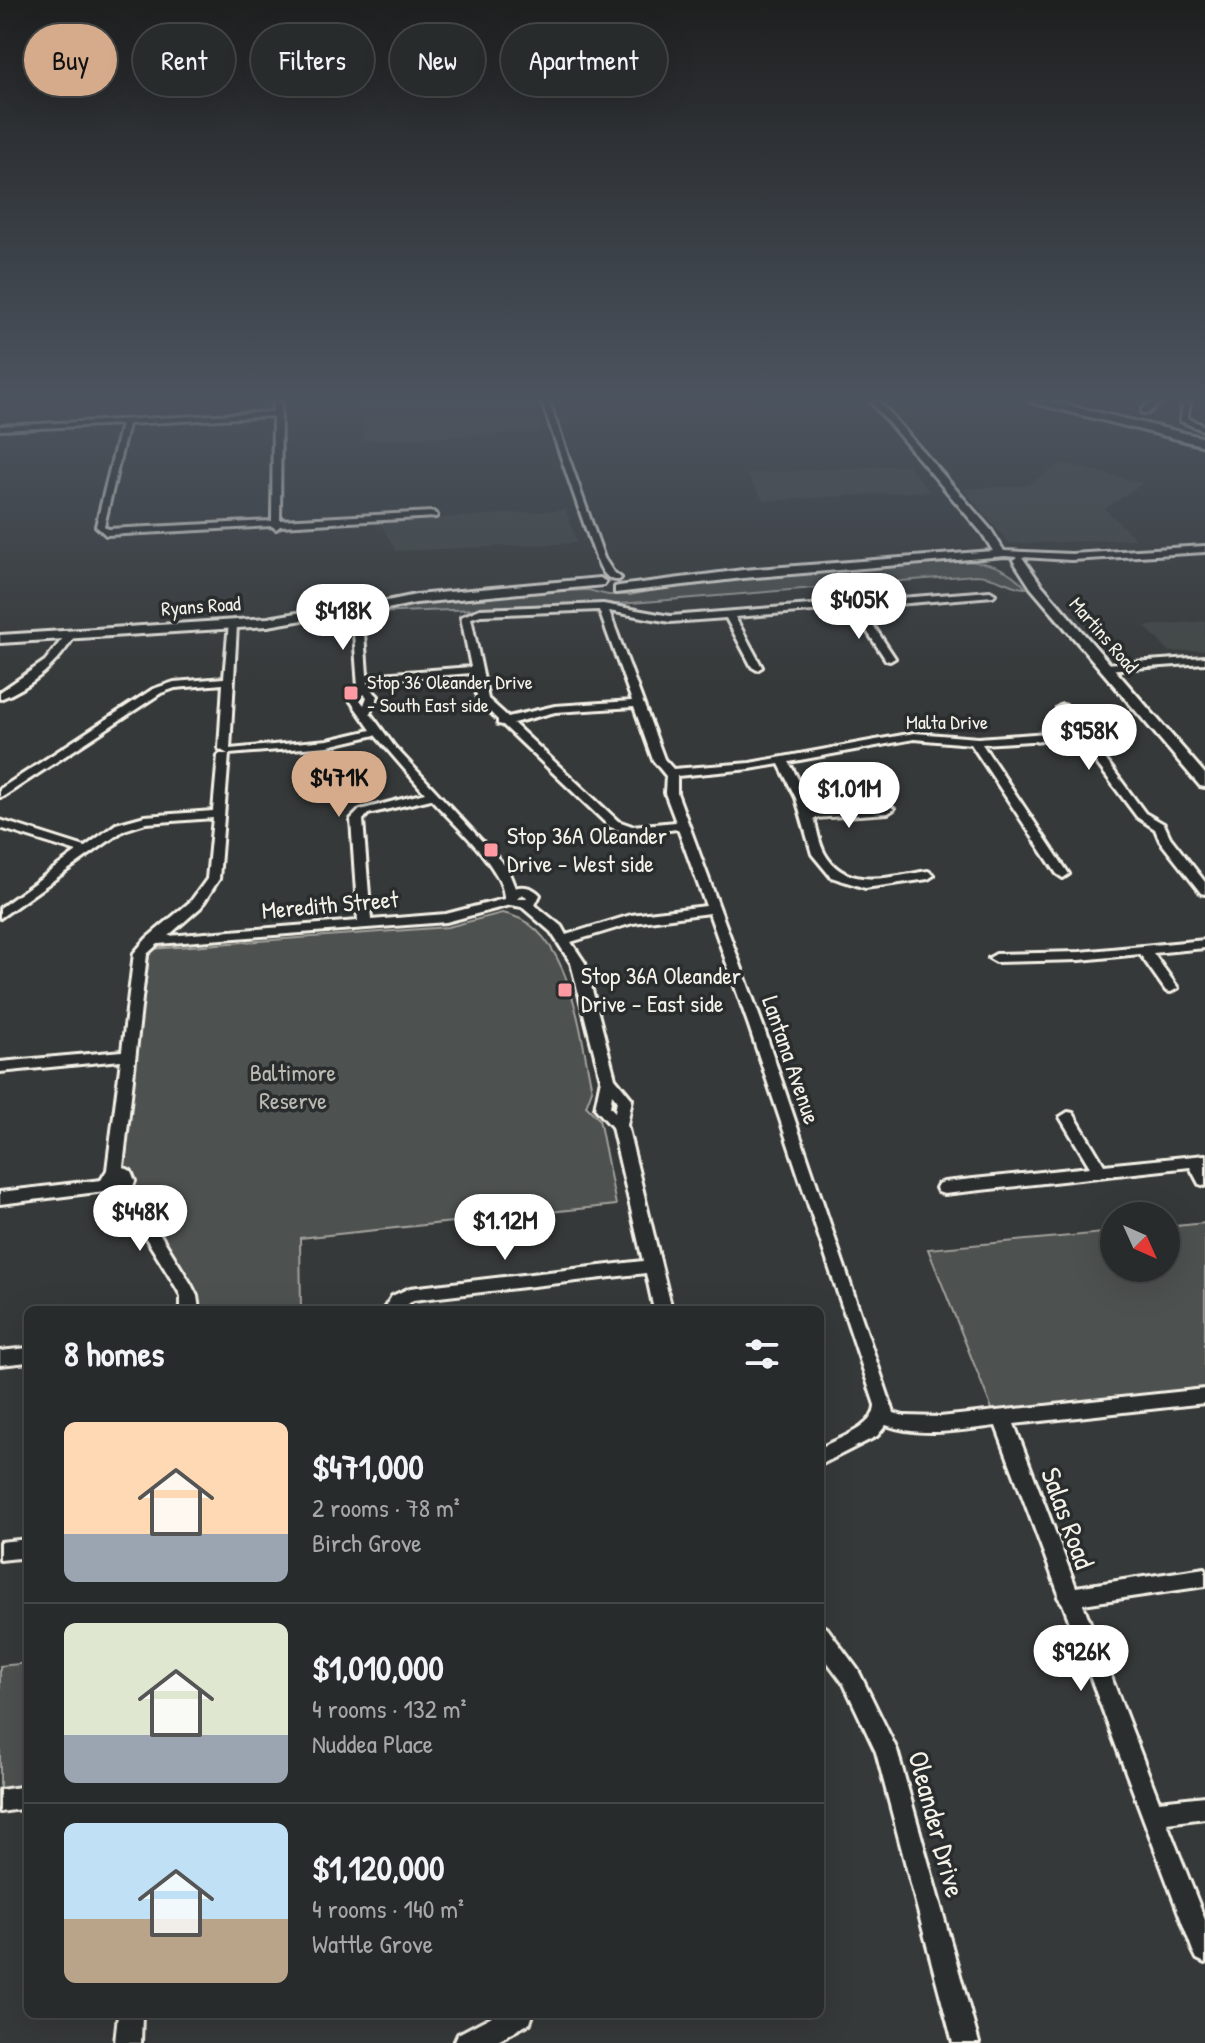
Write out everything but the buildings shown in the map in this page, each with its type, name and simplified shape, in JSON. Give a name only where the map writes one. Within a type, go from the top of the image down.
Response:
[{"type":"street","points":[[107,497],[100,526],[104,531],[122,534],[433,515]]},
{"type":"street","points":[[276,497],[276,526]]},
{"type":"street","points":[[579,497],[611,583]]},
{"type":"street","name":"Martins Road","points":[[957,497],[1205,783]]},
{"type":"street","name":"Ryans Road","points":[[0,639],[232,625],[338,610],[353,612],[376,604],[497,591],[960,558],[1205,549]]},
{"type":"street","points":[[682,825],[631,830],[614,824],[502,722],[483,700],[465,619],[471,614],[603,607],[659,619],[990,594]]},
{"type":"street","points":[[855,605],[890,658]]},
{"type":"street","name":"Lantana Avenue","points":[[603,607],[659,760],[670,773],[671,793],[878,1384],[884,1405],[882,1416]]},
{"type":"street","points":[[353,612],[358,619],[363,683],[355,700],[366,711],[376,732],[516,894],[564,940],[585,981],[608,1079],[602,1108],[619,1125],[662,1306]]},
{"type":"street","points":[[729,614],[757,667]]},
{"type":"street","points":[[190,1306],[183,1284],[115,1182],[127,1055],[141,953],[196,904],[213,879],[227,752],[227,681],[232,625]]},
{"type":"street","points":[[0,696],[44,669],[60,653],[70,635]]},
{"type":"street","points":[[1105,667],[1205,660]]},
{"type":"street","points":[[363,683],[475,670]]},
{"type":"street","points":[[0,794],[157,691],[174,685],[227,681]]},
{"type":"street","points":[[502,722],[555,709],[639,704]]},
{"type":"street","points":[[1062,708],[1141,815],[1144,828],[1164,838],[1205,890]]},
{"type":"street","points":[[227,752],[328,743],[376,732]]},
{"type":"street","name":"Malta Drive","points":[[670,773],[782,760],[914,736],[975,741],[1082,734]]},
{"type":"street","points":[[975,741],[1063,874]]},
{"type":"street","points":[[782,760],[808,815],[823,863],[843,879],[865,884],[928,875]]},
{"type":"street","points":[[365,925],[357,819],[364,812],[433,795]]},
{"type":"street","points":[[808,815],[888,809]]},
{"type":"street","points":[[0,914],[116,829],[139,821],[218,814]]},
{"type":"street","points":[[0,824],[86,851]]},
{"type":"street","name":"Meredith Street","points":[[152,941],[457,916],[516,894]]},
{"type":"street","points":[[564,940],[631,919],[713,909]]},
{"type":"street","points":[[996,958],[1205,944]]},
{"type":"street","points":[[1144,950],[1171,988]]},
{"type":"street","points":[[0,1067],[127,1055]]},
{"type":"street","points":[[1068,1117],[1100,1171]]},
{"type":"street","points":[[944,1188],[1199,1160],[1205,1180]]},
{"type":"street","points":[[0,1198],[115,1182]]},
{"type":"street","points":[[395,1306],[410,1294],[652,1266]]},
{"type":"street","points":[[0,1358],[24,1355]]},
{"type":"street","points":[[824,1455],[870,1431],[882,1416],[921,1426],[1205,1396]]},
{"type":"street","name":"Salas Road","points":[[1002,1418],[1205,1951]]},
{"type":"street","points":[[0,1551],[24,1548]]},
{"type":"street","points":[[1068,1597],[1205,1577]]},
{"type":"street","name":"Oleander Drive","points":[[824,1640],[851,1677],[886,1750],[966,2043]]},
{"type":"street","points":[[0,1801],[24,1798]]},
{"type":"street","points":[[1152,1813],[1205,1807]]},
{"type":"street","points":[[128,2043],[130,2018]]},
{"type":"street","points":[[467,2043],[514,2018]]},
{"type":"shaded area","points":[[762,497],[824,497],[764,501]]},
{"type":"shaded area","points":[[970,497],[1122,497],[1105,509],[1136,539],[1010,544]]},
{"type":"shaded area","points":[[566,510],[577,543],[396,551],[380,522]]},
{"type":"shaded area","points":[[1205,621],[1205,650],[1169,652],[1145,626]]},
{"type":"green space","points":[[964,561],[998,567],[1013,575],[1026,588],[975,575],[619,604],[370,613],[415,603],[517,593],[588,590],[608,595],[630,595],[692,583]]},
{"type":"green space","name":"Baltimore Reserve","points":[[502,913],[525,921],[543,937],[558,959],[576,1012],[592,1090],[586,1106],[599,1119],[616,1205],[300,1238],[301,1306],[194,1306],[132,1190],[133,1176],[122,1166],[150,949],[448,927]]},
{"type":"green space","points":[[1205,1223],[1205,1396],[996,1419],[928,1249],[1100,1233],[1100,1282],[1180,1282],[1180,1226]]},
{"type":"green space","points":[[24,1663],[24,1788],[0,1792],[0,1666]]},
{"type":"place","name":"Stop 36 Oleander Drive - South East side","points":[[351,693]]},
{"type":"place","name":"Stop 36A Oleander Drive - West side","points":[[491,850]]},
{"type":"place","name":"Stop 36A Oleander Drive - East side","points":[[565,990]]}]
